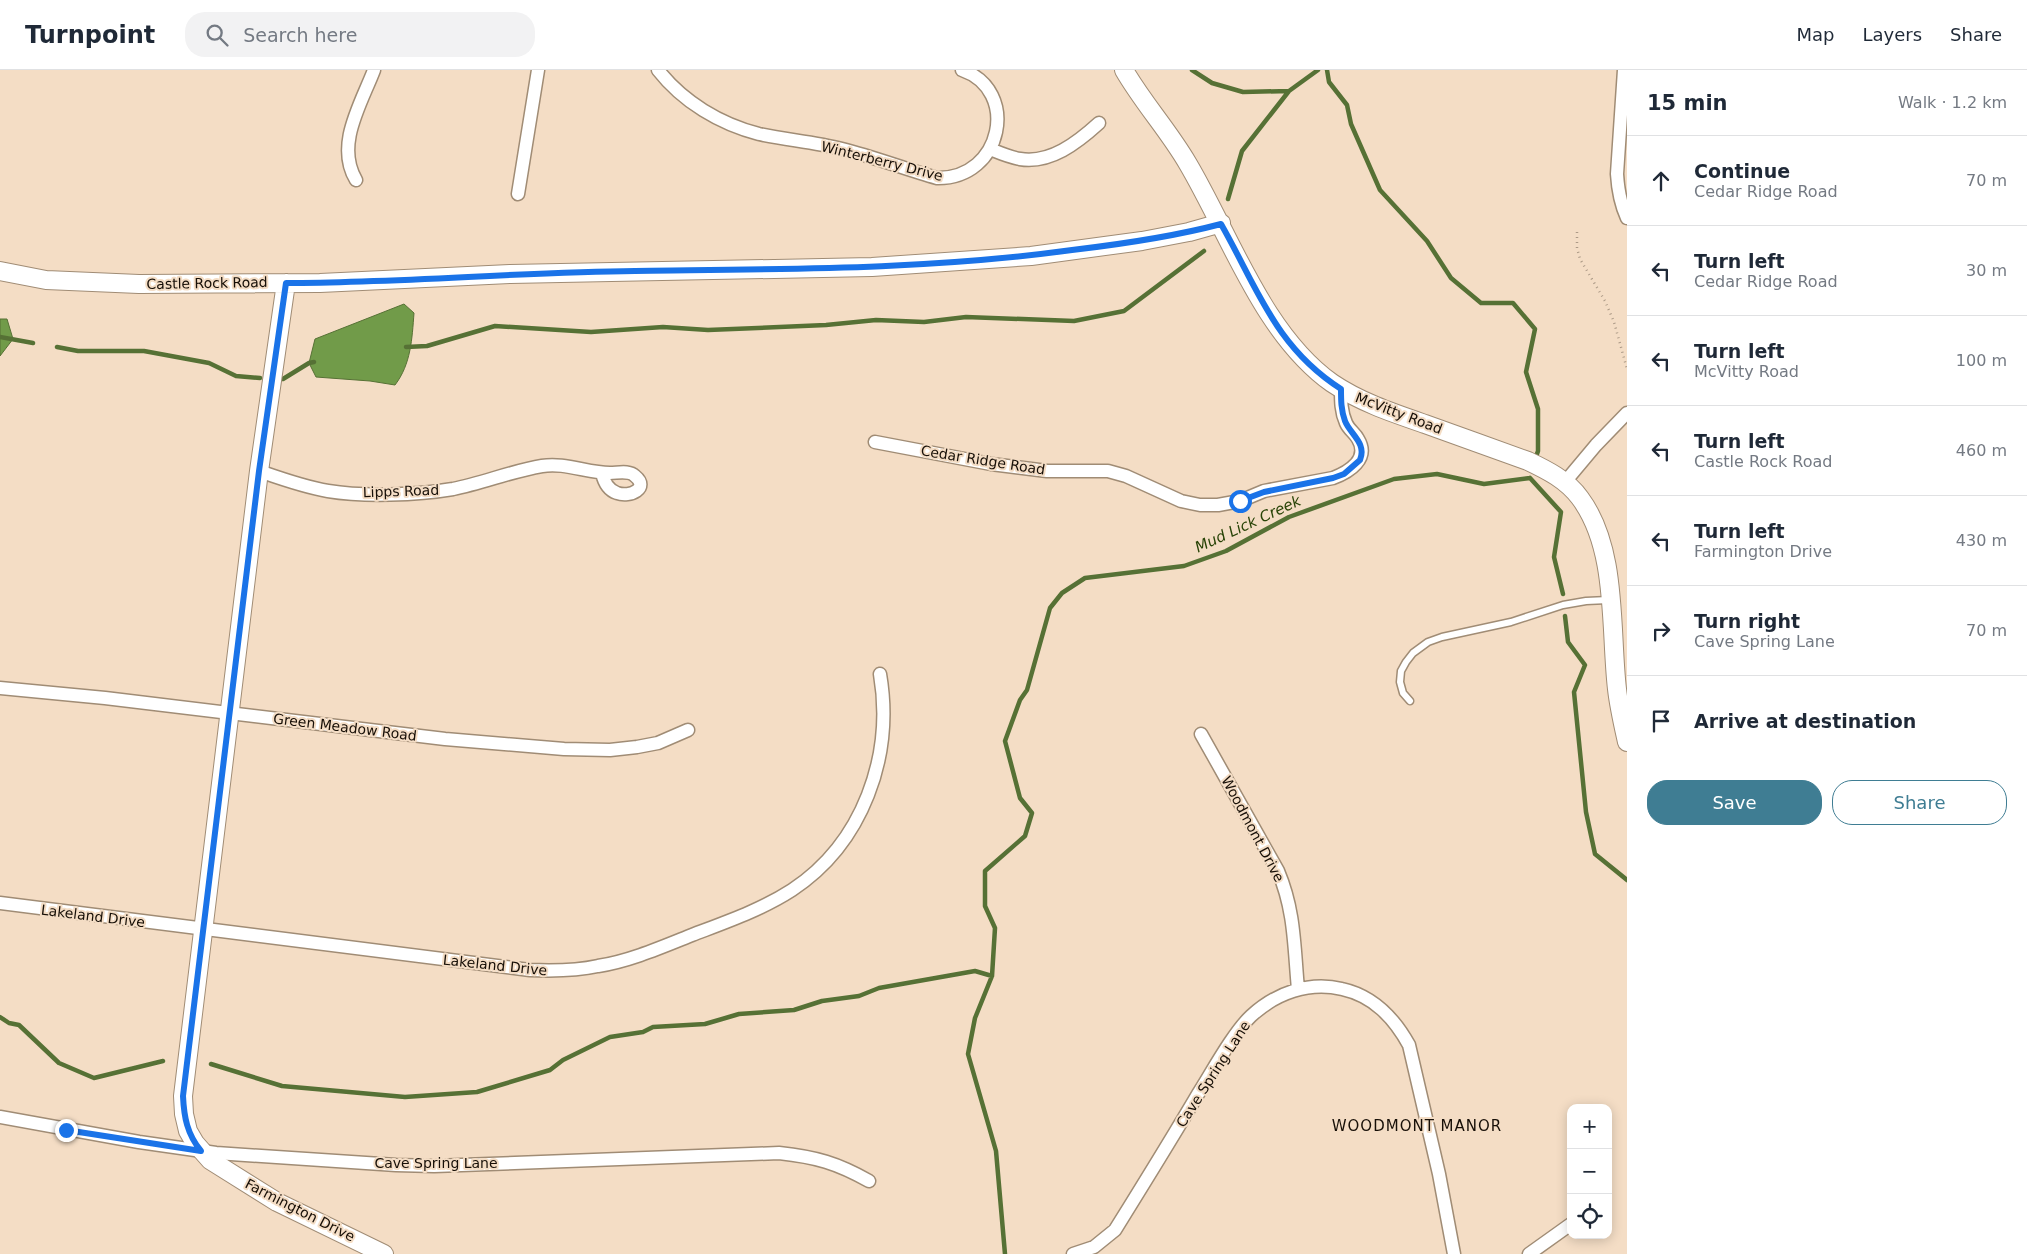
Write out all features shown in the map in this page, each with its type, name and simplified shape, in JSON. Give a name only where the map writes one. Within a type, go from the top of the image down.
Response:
[{"type":"street","points":[[356,180],[348,162],[348,142],[374,70]]},
{"type":"street","points":[[518,194],[538,70]]},
{"type":"street","name":"Winterberry Drive","points":[[658,70],[673,87],[696,106],[716,118],[742,129],[840,148],[937,178],[950,178],[970,171],[981,162],[990,149],[998,127],[992,98],[985,86],[976,77],[962,70]]},
{"type":"street","name":"McVitty Road","points":[[1124,70],[1182,154],[1221,224],[1258,297],[1281,333],[1314,369],[1341,389],[1365,402],[1535,464],[1565,482],[1579,496],[1596,528],[1604,552],[1617,690],[1627,742]]},
{"type":"street","points":[[1624,70],[1617,174],[1618,191],[1627,218]]},
{"type":"street","points":[[990,149],[1021,159],[1044,157],[1068,148],[1099,124]]},
{"type":"street","name":"Castle Rock Road","points":[[0,271],[46,280],[139,284],[286,283],[520,273],[872,268],[975,261],[1142,241],[1221,224]]},
{"type":"street","name":"Farmington Drive","points":[[286,283],[259,471],[183,1096],[184,1114],[188,1131],[201,1151],[224,1170],[277,1202],[384,1254]]},
{"type":"street","name":"Cedar Ridge Road","points":[[875,442],[991,464],[1047,471],[1108,471],[1126,476],[1182,502],[1218,505],[1240,501],[1264,492],[1293,485],[1333,478],[1344,474],[1354,467],[1362,456],[1362,447],[1345,420],[1341,406],[1341,389]]},
{"type":"street","points":[[1565,482],[1596,444],[1627,413]]},
{"type":"street","name":"Lipps Road","points":[[259,471],[288,482],[331,492],[380,494],[424,493],[454,489],[544,465],[578,468],[602,473]]},
{"type":"street","name":"Lakeland Drive","points":[[0,903],[530,970],[563,970],[600,966],[671,943],[732,919],[792,890],[817,870],[846,838],[860,815],[876,775],[884,711],[880,674]]},
{"type":"street","name":"Green Meadow Road","points":[[0,688],[445,739],[564,749],[610,750],[637,747],[658,743],[688,730]]},
{"type":"street","name":"Woodmont Drive","points":[[1201,734],[1278,871],[1286,891],[1292,912],[1298,989]]},
{"type":"street","name":"Cave Spring Lane","points":[[1074,1254],[1094,1247],[1115,1230],[1212,1071],[1250,1016],[1274,999],[1298,989],[1321,986],[1336,987],[1356,993],[1375,1003],[1389,1015],[1409,1045],[1439,1174],[1454,1254]]},
{"type":"street","name":"Cave Spring Lane","points":[[0,1117],[121,1139],[201,1151],[396,1165],[434,1166],[779,1152],[826,1160],[869,1181]]},
{"type":"street","points":[[1529,1254],[1567,1227]]},
{"type":"lane","points":[[1410,701],[1403,693],[1400,682],[1401,671],[1413,653],[1428,642],[1442,637],[1511,622],[1563,605],[1586,601],[1610,600]]},
{"type":"path","points":[[1577,232],[1576,248],[1580,259],[1605,300],[1614,322],[1627,369]]},
{"type":"shaded area","points":[[404,304],[414,313],[410,351],[408,360],[395,385],[316,377],[309,363],[315,339]]},
{"type":"shaded area","points":[[0,319],[7,319],[13,339],[0,356]]},
{"type":"waterway","points":[[1192,70],[1212,83],[1243,92],[1289,91]]},
{"type":"waterway","points":[[1228,199],[1242,151],[1289,91],[1318,70]]},
{"type":"waterway","name":"Mud Lick Creek","points":[[1327,70],[1329,82],[1347,105],[1351,124],[1380,190],[1427,241],[1451,278],[1481,303],[1513,303],[1535,329],[1526,372],[1538,409],[1538,451],[1535,460]]},
{"type":"waterway","points":[[406,347],[427,346],[495,326],[591,332],[663,327],[708,330],[826,325],[876,320],[924,322],[966,317],[1074,321],[1124,311],[1204,251]]},
{"type":"waterway","points":[[0,337],[33,343]]},
{"type":"waterway","points":[[57,347],[78,351],[144,351],[209,363],[236,376],[260,378]]},
{"type":"waterway","points":[[283,379],[309,363],[314,362]]},
{"type":"waterway","name":"Mud Lick Creek","points":[[1005,1254],[996,1151],[968,1054],[975,1018],[992,976],[995,928],[985,906],[985,871],[1025,836],[1032,813],[1020,798],[1005,741],[1020,700],[1027,690],[1050,608],[1062,593],[1085,578],[1184,566],[1226,551],[1289,517],[1394,479],[1437,474],[1484,484],[1530,478]]},
{"type":"waterway","points":[[1530,478],[1561,512],[1554,557],[1563,594]]},
{"type":"waterway","points":[[1565,616],[1568,642],[1585,665],[1574,692],[1586,812],[1595,854],[1627,880]]},
{"type":"waterway","points":[[211,1064],[282,1086],[405,1097],[477,1092],[550,1070],[563,1060],[610,1037],[643,1032],[653,1027],[705,1024],[739,1014],[794,1010],[822,1001],[859,996],[879,988],[975,971],[992,976]]},
{"type":"waterway","points":[[0,1017],[9,1023],[19,1025],[59,1063],[94,1078],[163,1061]]},
{"type":"district","name":"WOODMONT MANOR","points":[[1417,1126]]},
{"type":"route","points":[[66,1130],[201,1151],[188,1131],[184,1114],[183,1096],[270,383],[286,283],[510,274],[872,268],[1031,256],[1142,241],[1221,224],[1258,297],[1281,333],[1314,369],[1341,389],[1341,406],[1345,420],[1362,447],[1360,460],[1344,474],[1264,492],[1240,501]]}]
